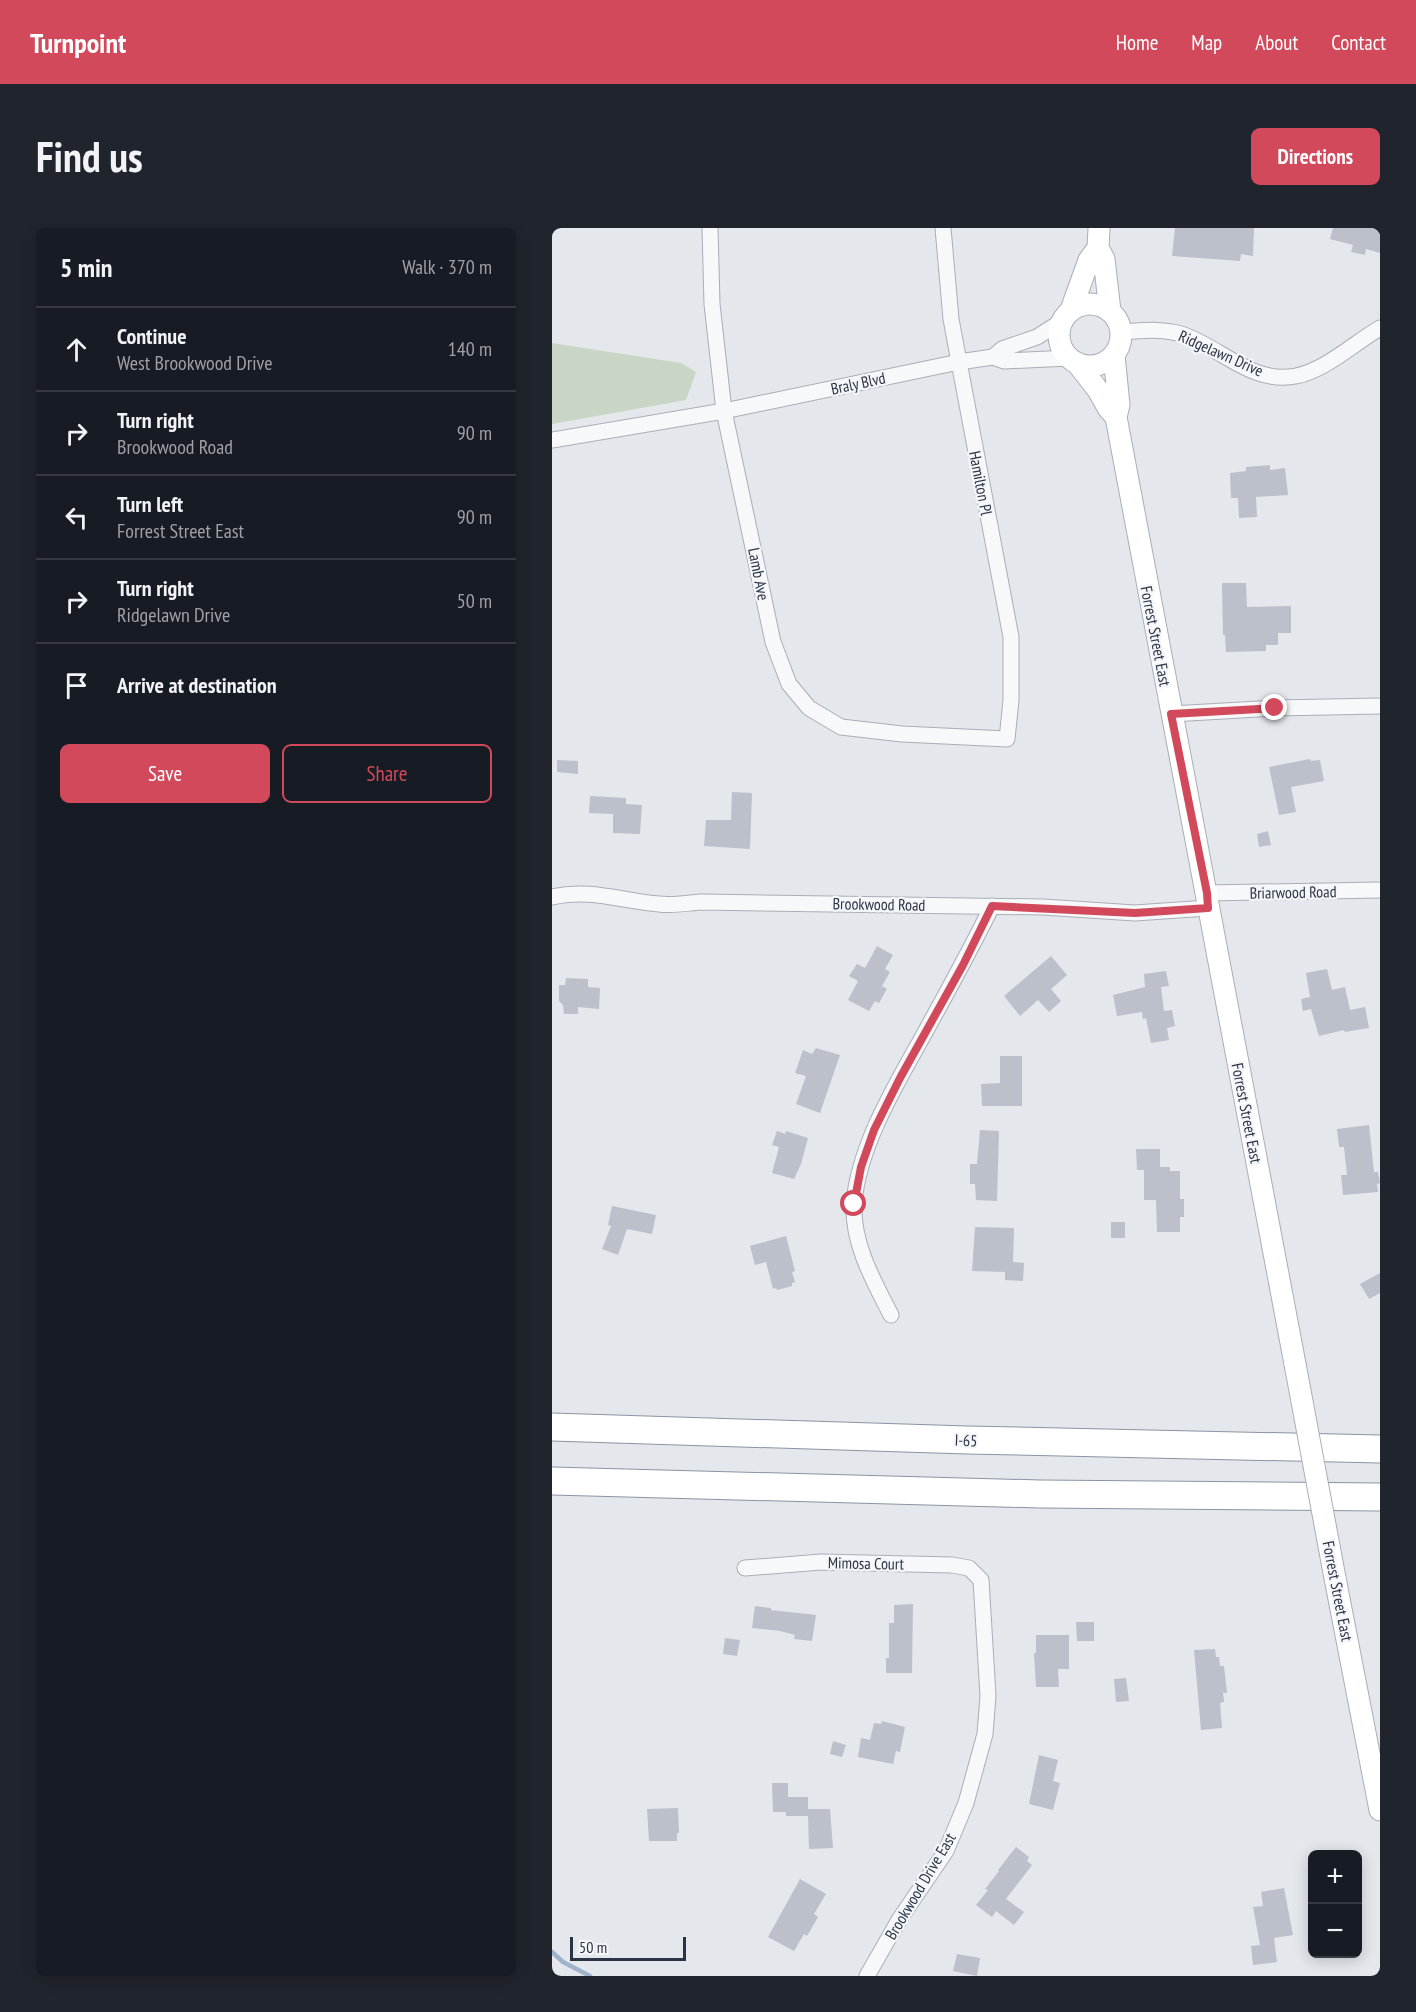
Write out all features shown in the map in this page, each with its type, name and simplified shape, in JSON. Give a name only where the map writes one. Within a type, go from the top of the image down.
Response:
[{"type":"highway","name":"I-65","points":[[552,1426],[967,1440],[1380,1449]]},
{"type":"highway","points":[[552,1481],[1040,1494],[1380,1497]]},
{"type":"street","name":"Lamb Ave","points":[[710,228],[712,304],[724,411],[773,642],[789,684],[809,708],[841,728],[902,734],[1007,738]]},
{"type":"street","name":"Hamilton Pl","points":[[943,228],[951,319],[1011,638],[1011,700],[1007,738]]},
{"type":"street","points":[[1098,238],[1104,259],[1110,311]]},
{"type":"street","points":[[1073,361],[1061,345],[1059,337],[1098,238]]},
{"type":"street","points":[[1088,304],[1104,307],[1110,311],[1119,324],[1121,332],[1114,355],[1101,364],[1093,366],[1073,361],[1004,361],[993,357],[1002,349],[1037,337],[1088,304]]},
{"type":"street","name":"Ridgelawn Drive","points":[[1121,332],[1166,330],[1183,334],[1242,366],[1278,377],[1297,376],[1330,362],[1380,328]]},
{"type":"street","name":"Forrest Street East","points":[[1114,355],[1119,405],[1116,417],[1380,1810]]},
{"type":"street","name":"Braly Blvd","points":[[552,440],[724,411],[993,357]]},
{"type":"street","name":"Forrest Street East","points":[[1073,361],[1098,390],[1116,417]]},
{"type":"street","points":[[1171,714],[1275,708],[1380,706]]},
{"type":"street","name":"Briarwood Road","points":[[1207,900],[1380,890]]},
{"type":"street","name":"Brookwood Road","points":[[552,897],[569,893],[602,895],[661,905],[701,902],[992,906],[1135,913],[1207,900]]},
{"type":"street","points":[[891,1315],[858,1242],[854,1204],[861,1167],[874,1130],[900,1078],[963,965],[992,906]]},
{"type":"street","name":"Mimosa Court","points":[[745,1568],[821,1562],[952,1564],[969,1568],[981,1580]]},
{"type":"street","name":"Brookwood Drive East","points":[[867,1976],[899,1920],[946,1851],[966,1803],[985,1734],[988,1696],[981,1580]]},
{"type":"green space","points":[[552,343],[681,363],[696,372],[686,400],[552,424]]},
{"type":"building","points":[[1175,228],[1254,228],[1253,256],[1241,254],[1240,261],[1172,256]]},
{"type":"building","points":[[1333,228],[1380,228],[1380,253],[1366,249],[1365,255],[1351,252],[1353,245],[1330,239]]},
{"type":"building","points":[[1270,465],[1270,470],[1285,468],[1288,495],[1256,497],[1257,517],[1239,518],[1238,498],[1231,498],[1230,473],[1246,471],[1246,467]]},
{"type":"building","points":[[1222,583],[1246,583],[1247,607],[1291,606],[1291,633],[1278,633],[1278,645],[1266,645],[1266,651],[1226,652],[1225,635],[1223,635]]},
{"type":"building","points":[[1310,759],[1311,761],[1320,760],[1324,781],[1291,787],[1296,812],[1279,815],[1269,767]]},
{"type":"building","points":[[557,760],[578,761],[578,774],[557,772]]},
{"type":"building","points":[[732,792],[752,793],[750,849],[704,846],[706,820],[731,820]]},
{"type":"building","points":[[590,796],[626,798],[626,804],[642,805],[640,834],[613,833],[613,814],[589,813]]},
{"type":"building","points":[[1268,831],[1271,845],[1259,847],[1257,834]]},
{"type":"building","points":[[877,946],[893,955],[885,969],[890,972],[882,986],[887,989],[879,1003],[875,1001],[869,1011],[848,1000],[858,981],[849,976],[857,964],[865,968]]},
{"type":"building","points":[[1051,956],[1067,975],[1051,989],[1061,1001],[1049,1012],[1038,1000],[1020,1016],[1004,996]]},
{"type":"building","points":[[1327,969],[1332,990],[1345,987],[1350,1010],[1365,1007],[1369,1028],[1345,1032],[1344,1030],[1319,1036],[1311,1009],[1303,1011],[1301,999],[1310,997],[1306,973]]},
{"type":"building","points":[[1166,971],[1169,986],[1161,987],[1164,1011],[1172,1010],[1175,1026],[1167,1028],[1169,1040],[1151,1043],[1146,1018],[1143,1019],[1142,1012],[1117,1016],[1113,995],[1145,987],[1144,974]]},
{"type":"building","points":[[566,978],[588,979],[588,987],[600,988],[599,1009],[578,1007],[578,1014],[564,1014],[563,1005],[559,1001],[559,985],[565,985]]},
{"type":"building","points":[[816,1048],[840,1055],[820,1113],[796,1104],[806,1076],[795,1073],[803,1050],[812,1054]]},
{"type":"building","points":[[1000,1056],[1022,1056],[1022,1106],[982,1106],[981,1084],[1000,1083]]},
{"type":"building","points":[[1369,1125],[1374,1172],[1378,1172],[1380,1183],[1377,1184],[1378,1192],[1343,1195],[1341,1175],[1347,1175],[1344,1147],[1339,1147],[1337,1129]]},
{"type":"building","points":[[980,1130],[999,1131],[997,1201],[976,1200],[975,1184],[970,1184],[970,1164],[977,1164]]},
{"type":"building","points":[[777,1131],[785,1134],[786,1131],[808,1138],[794,1179],[772,1173],[779,1147],[772,1145]]},
{"type":"building","points":[[1136,1149],[1160,1149],[1160,1167],[1170,1167],[1170,1171],[1180,1171],[1180,1199],[1184,1199],[1184,1217],[1180,1217],[1180,1232],[1157,1232],[1156,1200],[1144,1200],[1144,1170],[1137,1170]]},
{"type":"building","points":[[612,1206],[656,1215],[652,1234],[627,1229],[618,1255],[602,1249],[611,1226],[608,1225]]},
{"type":"building","points":[[1111,1222],[1125,1222],[1125,1238],[1111,1238]]},
{"type":"building","points":[[975,1227],[1014,1228],[1013,1262],[1024,1263],[1023,1281],[1005,1280],[1005,1272],[972,1271]]},
{"type":"building","points":[[786,1236],[795,1271],[792,1272],[795,1282],[792,1286],[777,1290],[773,1289],[766,1262],[755,1265],[750,1246]]},
{"type":"building","points":[[1380,1273],[1380,1293],[1369,1299],[1360,1284]]},
{"type":"building","points":[[913,1604],[912,1673],[886,1673],[886,1658],[889,1658],[889,1623],[894,1623],[894,1605]]},
{"type":"building","points":[[755,1606],[816,1615],[812,1641],[794,1639],[795,1635],[780,1631],[752,1628]]},
{"type":"building","points":[[1076,1622],[1094,1622],[1094,1641],[1077,1641]]},
{"type":"building","points":[[1036,1635],[1069,1635],[1069,1669],[1058,1669],[1059,1687],[1036,1687],[1034,1653],[1036,1653]]},
{"type":"building","points":[[725,1638],[740,1640],[737,1656],[723,1654]]},
{"type":"building","points":[[1215,1649],[1220,1666],[1224,1666],[1227,1693],[1223,1693],[1224,1702],[1220,1703],[1222,1728],[1201,1730],[1194,1650]]},
{"type":"building","points":[[1126,1678],[1129,1701],[1116,1702],[1114,1679]]},
{"type":"building","points":[[882,1721],[905,1727],[900,1752],[896,1751],[893,1764],[858,1757],[861,1738],[870,1740],[874,1723],[881,1724]]},
{"type":"building","points":[[833,1741],[846,1745],[842,1757],[830,1754]]},
{"type":"building","points":[[1039,1755],[1058,1760],[1053,1781],[1060,1783],[1053,1810],[1029,1804]]},
{"type":"building","points":[[772,1783],[788,1783],[788,1797],[808,1797],[808,1809],[830,1809],[833,1848],[809,1849],[808,1816],[786,1816],[786,1812],[773,1812]]},
{"type":"building","points":[[678,1808],[677,1841],[649,1841],[647,1809]]},
{"type":"building","points":[[1016,1847],[1029,1857],[1027,1861],[1032,1865],[1006,1899],[1024,1912],[1014,1925],[996,1911],[992,1917],[976,1905]]},
{"type":"building","points":[[800,1879],[826,1894],[814,1914],[818,1917],[807,1936],[804,1934],[794,1951],[768,1937]]},
{"type":"building","points":[[1284,1888],[1293,1935],[1274,1938],[1277,1962],[1253,1965],[1251,1946],[1260,1945],[1253,1907],[1263,1906],[1261,1892]]},
{"type":"building","points":[[957,1954],[980,1958],[977,1976],[953,1971]]},
{"type":"waterway","points":[[552,1952],[563,1962],[590,1976]]},
{"type":"route","points":[[854,1204],[861,1167],[874,1130],[900,1078],[963,965],[992,906],[1135,913],[1208,908],[1207,893],[1171,714],[1275,708]]}]
